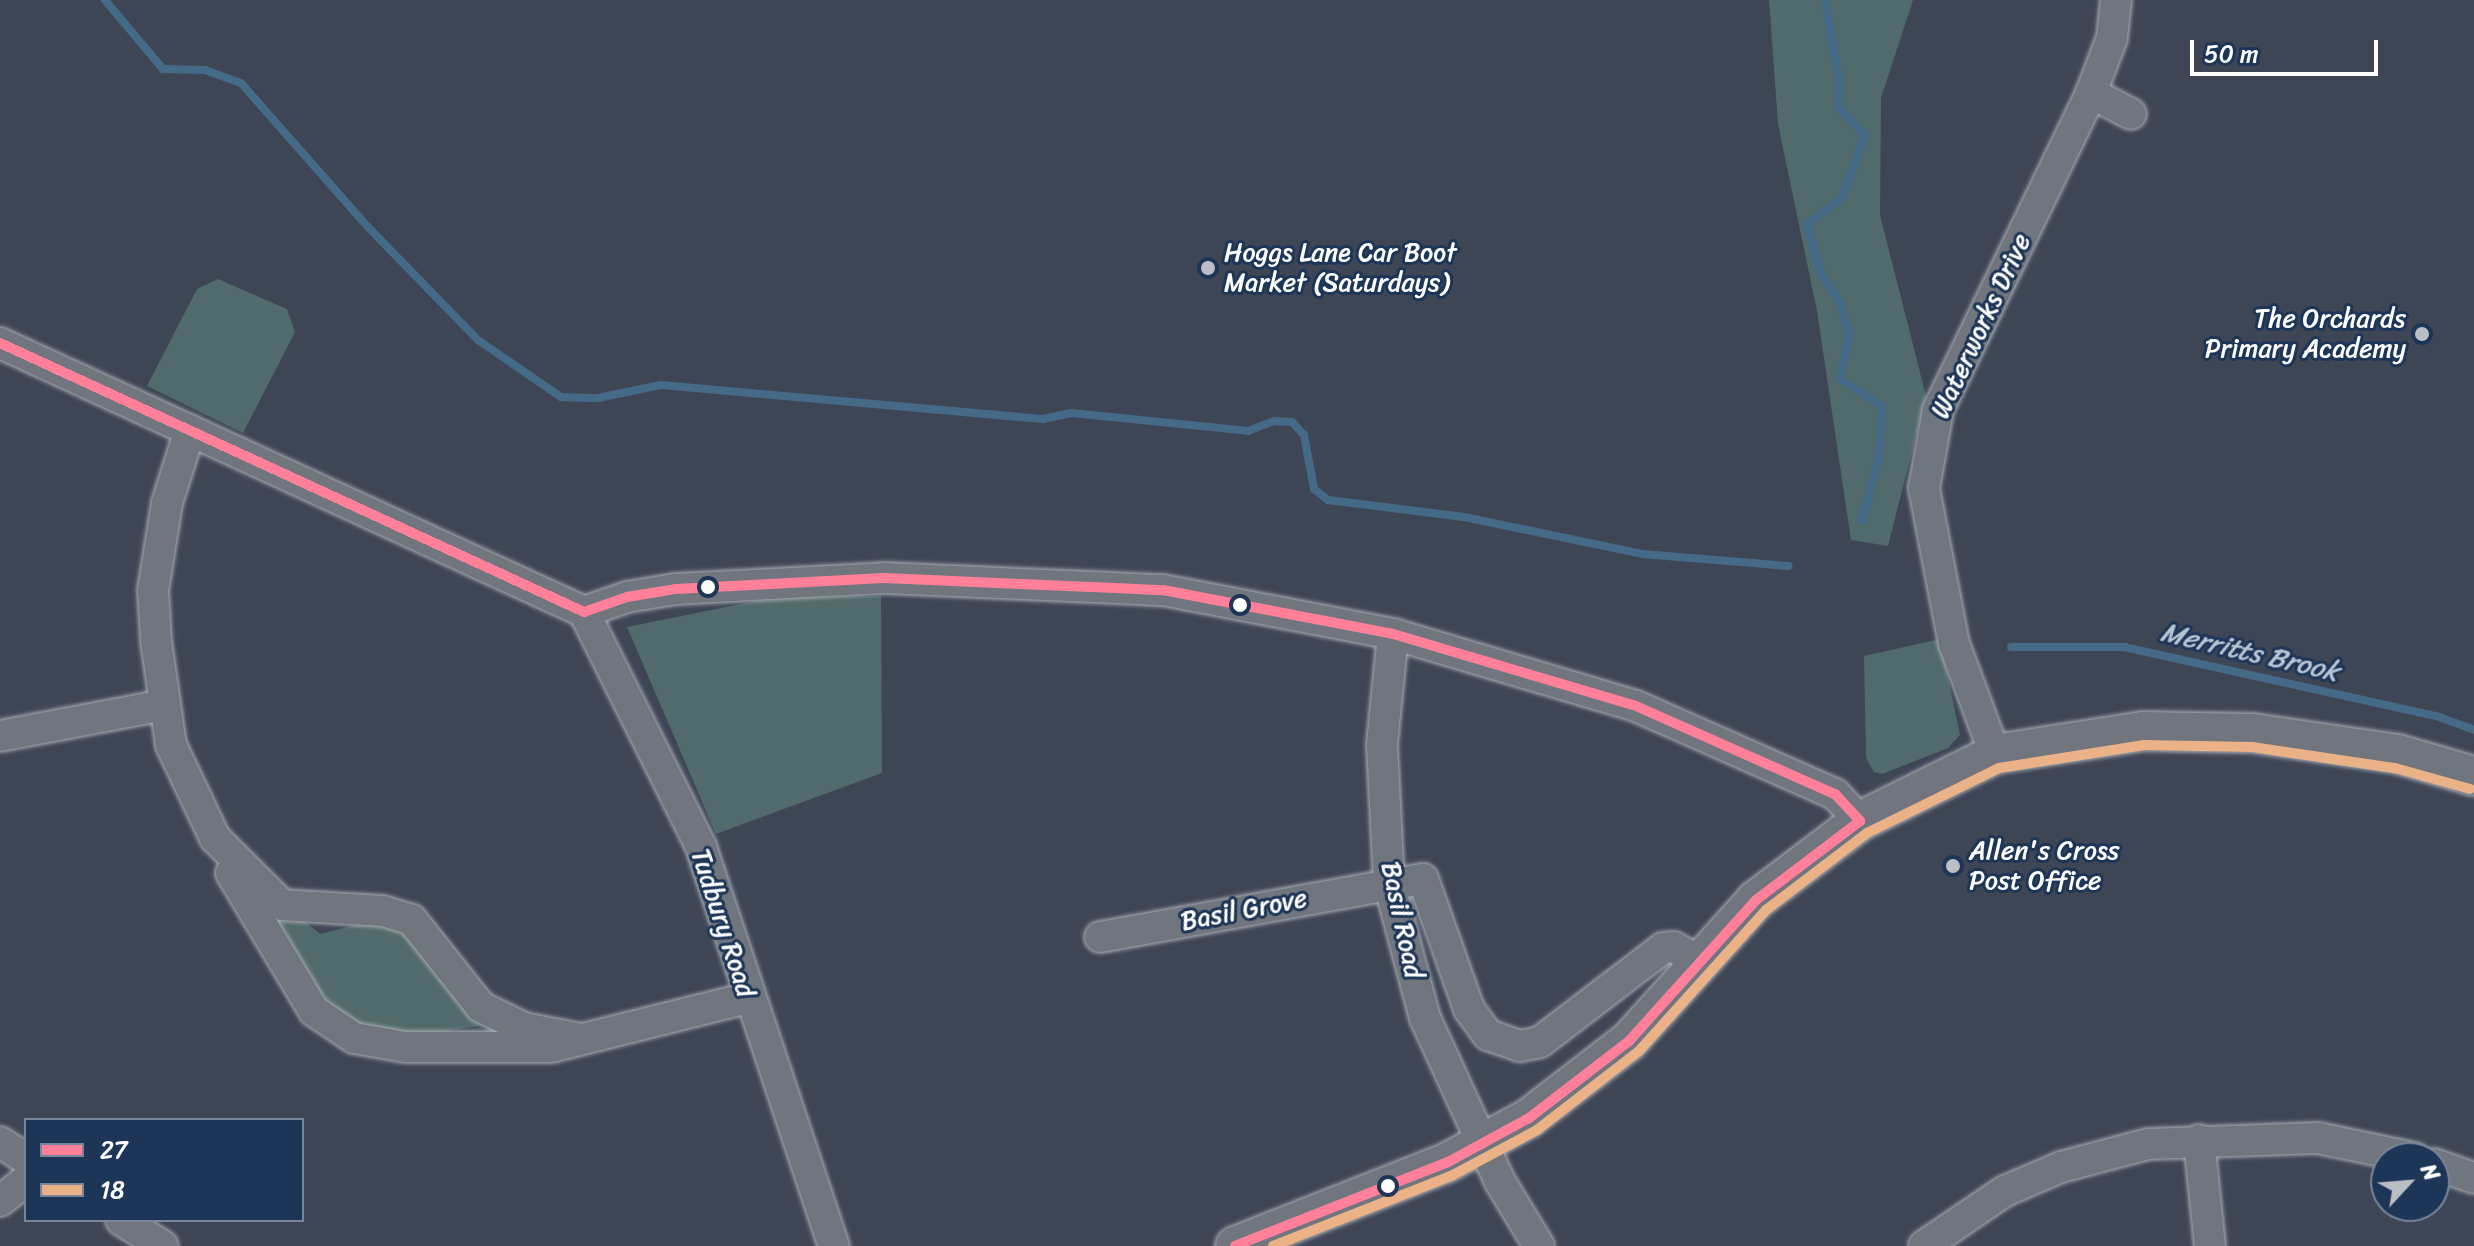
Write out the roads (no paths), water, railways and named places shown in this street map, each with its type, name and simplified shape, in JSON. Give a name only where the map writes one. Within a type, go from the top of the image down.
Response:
[{"type":"street","name":"Waterworks Drive","points":[[1995,754],[1954,644],[1924,488],[1938,410],[2091,93],[2112,38],[2116,0]]},
{"type":"street","points":[[2091,93],[2131,114]]},
{"type":"street","points":[[0,343],[584,612],[676,589],[884,578],[1163,590],[1393,634],[1636,706],[1835,794],[1860,821]]},
{"type":"street","points":[[190,430],[167,503],[153,590],[171,745],[215,838],[217,852],[263,919],[314,1011],[354,1038],[405,1047],[551,1047],[748,998]]},
{"type":"street","name":"Tudbury Road","points":[[584,612],[701,847],[748,998],[834,1246]]},
{"type":"street","name":"Basil Road","points":[[1393,634],[1382,745],[1389,883],[1425,1018],[1484,1145],[1539,1246]]},
{"type":"street","points":[[0,736],[164,705]]},
{"type":"street","points":[[1235,1246],[1484,1145],[1529,1118],[1629,1041],[1756,900],[1860,821],[1995,754],[2143,731],[2253,733],[2398,754],[2474,776]]},
{"type":"street","points":[[215,838],[282,905],[383,911],[412,920],[481,1007],[524,1028],[581,1039]]},
{"type":"street","name":"Basil Grove","points":[[1100,937],[1423,879],[1469,1009],[1488,1035],[1520,1046],[1540,1042],[1663,948],[1674,947],[1700,962]]},
{"type":"street","points":[[1924,1246],[2005,1191],[2061,1167],[2148,1144],[2318,1138],[2370,1149]]},
{"type":"street","points":[[2199,1140],[2210,1246]]},
{"type":"street","points":[[0,1142],[24,1158]]},
{"type":"street","points":[[2450,1170],[2474,1178]]},
{"type":"street","points":[[0,1201],[24,1183]]},
{"type":"street","points":[[124,1222],[163,1246]]},
{"type":"waterway","points":[[105,0],[163,69],[205,70],[241,83],[368,227],[478,340],[561,397],[598,398],[661,385],[1043,419],[1072,413],[1248,431],[1274,421],[1292,422],[1304,435],[1314,489],[1328,500],[1464,517],[1642,554],[1789,566]]},
{"type":"waterway","points":[[1825,0],[1839,79],[1838,107],[1865,135],[1842,198],[1807,224],[1820,271],[1839,301],[1849,334],[1840,379],[1882,406],[1879,457],[1862,521]]},
{"type":"waterway","name":"Merritts Brook","points":[[2011,647],[2124,647],[2439,717],[2474,730]]},
{"type":"place","name":"Hoggs Lane Car Boot Market (Saturdays)","points":[[1208,268]]},
{"type":"place","name":"The Orchards Primary Academy","points":[[2422,334]]},
{"type":"place","name":"Allen's Cross Post Office","points":[[1953,866]]}]
